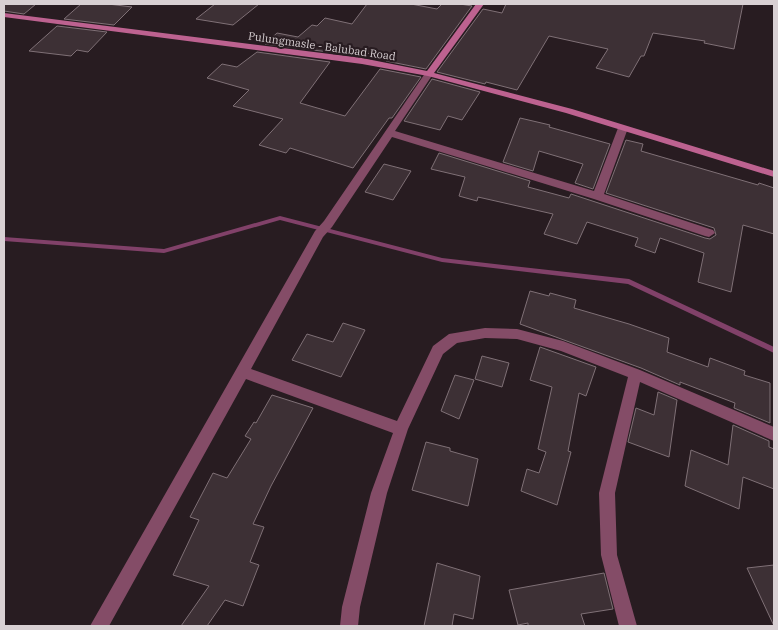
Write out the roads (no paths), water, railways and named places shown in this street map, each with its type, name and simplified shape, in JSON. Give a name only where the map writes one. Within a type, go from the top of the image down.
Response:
[{"type":"street","points":[[99,626],[323,229],[429,74],[480,4]]},
{"type":"street","name":"Pulungmasle - Balubad Road","points":[[4,15],[362,61],[429,74],[623,128],[774,174]]},
{"type":"street","points":[[598,196],[623,128]]},
{"type":"street","points":[[390,133],[598,196],[709,233]]},
{"type":"street","points":[[349,626],[351,607],[379,493],[401,429],[438,350],[454,338],[485,333],[517,334],[564,346],[635,374],[774,434]]},
{"type":"street","points":[[242,372],[401,429]]},
{"type":"street","points":[[628,626],[609,555],[607,493],[635,374]]},
{"type":"waterway","points":[[4,239],[164,251],[280,218],[442,260],[629,282],[774,350]]}]
